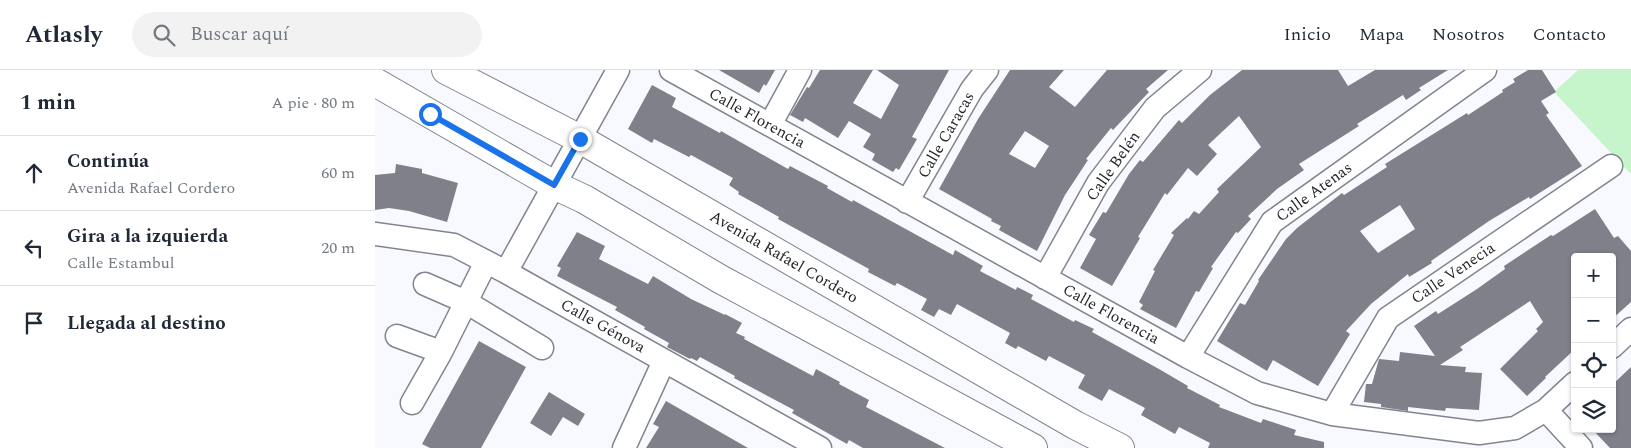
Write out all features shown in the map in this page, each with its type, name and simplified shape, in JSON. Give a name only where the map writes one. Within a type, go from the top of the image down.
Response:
[{"type":"main road","name":"Avenida Rafael Cordero","points":[[446,70],[580,139],[1066,420],[1120,448]]},
{"type":"main road","points":[[375,82],[554,185],[584,198],[720,278],[1033,448]]},
{"type":"street","points":[[412,404],[466,302],[496,267],[554,185],[618,70]]},
{"type":"street","name":"Calle Florencia","points":[[671,70],[1188,357],[1257,392],[1332,414],[1479,433],[1515,428],[1546,410],[1571,387]]},
{"type":"street","points":[[770,125],[800,70]]},
{"type":"street","name":"Calle Caracas","points":[[907,202],[972,89],[987,70]]},
{"type":"street","name":"Calle Belén","points":[[1045,278],[1098,183],[1155,108],[1200,70]]},
{"type":"street","name":"Calle Atenas","points":[[1188,357],[1272,222],[1485,70]]},
{"type":"street","name":"Calle Venecia","points":[[1332,414],[1388,318],[1611,166]]},
{"type":"street","name":"Calle Génova","points":[[375,234],[454,245],[664,361],[793,441],[820,448]]},
{"type":"street","points":[[425,284],[466,302],[542,348]]},
{"type":"street","points":[[1616,343],[1631,329]]},
{"type":"street","points":[[397,336],[441,352]]},
{"type":"street","points":[[623,448],[664,361]]},
{"type":"street","points":[[1546,410],[1581,448]]},
{"type":"green space","points":[[1578,70],[1631,70],[1631,174],[1554,92]]},
{"type":"building","points":[[719,70],[775,70],[766,86],[764,84],[759,93]]},
{"type":"building","points":[[820,70],[873,70],[853,103],[881,119],[899,85],[877,70],[949,70],[912,137],[917,139],[899,170],[896,168],[893,172],[872,160],[875,154],[863,147],[871,134],[849,121],[838,138],[805,118],[803,122],[790,115]]},
{"type":"building","points":[[1010,70],[1064,70],[1049,87],[1075,107],[1107,70],[1168,70],[1146,89],[1149,92],[1113,130],[1111,128],[1086,159],[1088,160],[1065,195],[1037,251],[999,230],[1001,226],[991,221],[992,219],[939,189],[978,119]],"holes":[[[1025,131],[1049,146],[1035,168],[1009,154]]]},
{"type":"building","points":[[1242,70],[1338,70],[1348,86],[1375,70],[1448,70],[1419,88],[1421,90],[1406,100],[1403,95],[1357,124],[1359,126],[1299,164],[1304,170],[1277,189],[1248,216],[1251,219],[1238,233],[1236,232],[1211,267],[1213,268],[1199,292],[1196,291],[1176,328],[1140,309],[1143,305],[1139,302],[1155,271],[1153,270],[1174,235],[1171,233],[1188,219],[1194,211],[1199,214],[1219,192],[1217,189],[1261,147],[1239,116],[1208,145],[1217,154],[1197,176],[1188,168],[1167,195],[1165,193],[1138,237],[1140,238],[1112,286],[1080,268],[1096,239],[1089,235],[1103,212],[1106,213],[1129,174],[1140,160],[1143,162],[1179,120],[1182,123],[1210,95]]},
{"type":"building","points":[[1528,70],[1542,70],[1556,92],[1541,101],[1549,113],[1546,115],[1582,166],[1530,199],[1529,197],[1489,221],[1431,261],[1432,263],[1409,277],[1408,274],[1371,304],[1346,331],[1350,334],[1318,386],[1273,360],[1267,371],[1217,341],[1240,303],[1245,305],[1258,280],[1286,239],[1297,228],[1342,193],[1344,195],[1387,167],[1385,164],[1503,92],[1502,90],[1515,82],[1513,79]],"holes":[[[1400,205],[1415,229],[1378,253],[1360,231]]]},
{"type":"building","points":[[652,85],[676,98],[672,107],[720,133],[721,131],[788,169],[790,166],[828,186],[827,188],[852,202],[853,200],[953,255],[955,250],[983,266],[980,271],[1016,290],[1017,287],[1033,295],[1031,299],[1074,322],[1075,320],[1094,329],[1092,332],[1188,386],[1187,388],[1220,405],[1219,407],[1261,423],[1263,419],[1296,430],[1294,435],[1324,442],[1324,448],[1208,448],[1210,443],[1179,427],[1175,434],[1141,415],[1145,408],[1109,389],[1102,401],[1078,388],[1085,375],[1049,356],[1046,361],[1018,346],[1016,349],[1005,343],[1010,333],[957,304],[951,315],[939,309],[934,317],[921,310],[927,299],[897,283],[895,286],[868,272],[869,269],[778,219],[779,217],[738,194],[739,192],[729,185],[733,178],[691,155],[689,157],[654,139],[652,143],[628,129]]},
{"type":"building","points":[[396,164],[422,169],[422,173],[458,183],[447,222],[409,211],[389,208],[375,210],[375,175],[395,173]]},
{"type":"building","points":[[1595,209],[1614,238],[1618,236],[1631,251],[1631,302],[1616,315],[1616,253],[1571,253],[1571,353],[1527,396],[1500,369],[1538,331],[1536,329],[1543,322],[1530,301],[1460,347],[1463,350],[1440,365],[1466,367],[1465,372],[1482,373],[1479,410],[1446,408],[1445,411],[1408,407],[1408,411],[1364,402],[1366,384],[1372,384],[1379,359],[1399,361],[1400,352],[1435,356],[1414,326],[1436,311],[1438,314],[1477,289],[1505,269],[1504,266],[1551,235],[1553,236]]},
{"type":"building","points":[[577,232],[605,246],[599,259],[648,284],[653,276],[691,299],[742,323],[736,333],[745,337],[744,339],[813,376],[816,369],[840,382],[839,384],[869,400],[866,407],[945,448],[863,448],[849,440],[847,444],[792,413],[794,410],[734,378],[735,376],[700,357],[697,361],[690,359],[667,347],[669,343],[615,310],[617,307],[557,276],[561,268],[557,266]]},
{"type":"building","points":[[479,341],[526,367],[481,448],[430,448],[422,444]]},
{"type":"building","points":[[1631,367],[1631,448],[1610,448],[1596,433],[1616,433],[1616,381]]},
{"type":"building","points":[[549,392],[585,414],[578,426],[563,417],[551,436],[530,423]]},
{"type":"building","points":[[666,401],[748,448],[646,448],[659,427],[653,424]]},
{"type":"route","points":[[430,114],[554,185],[580,139]]}]
